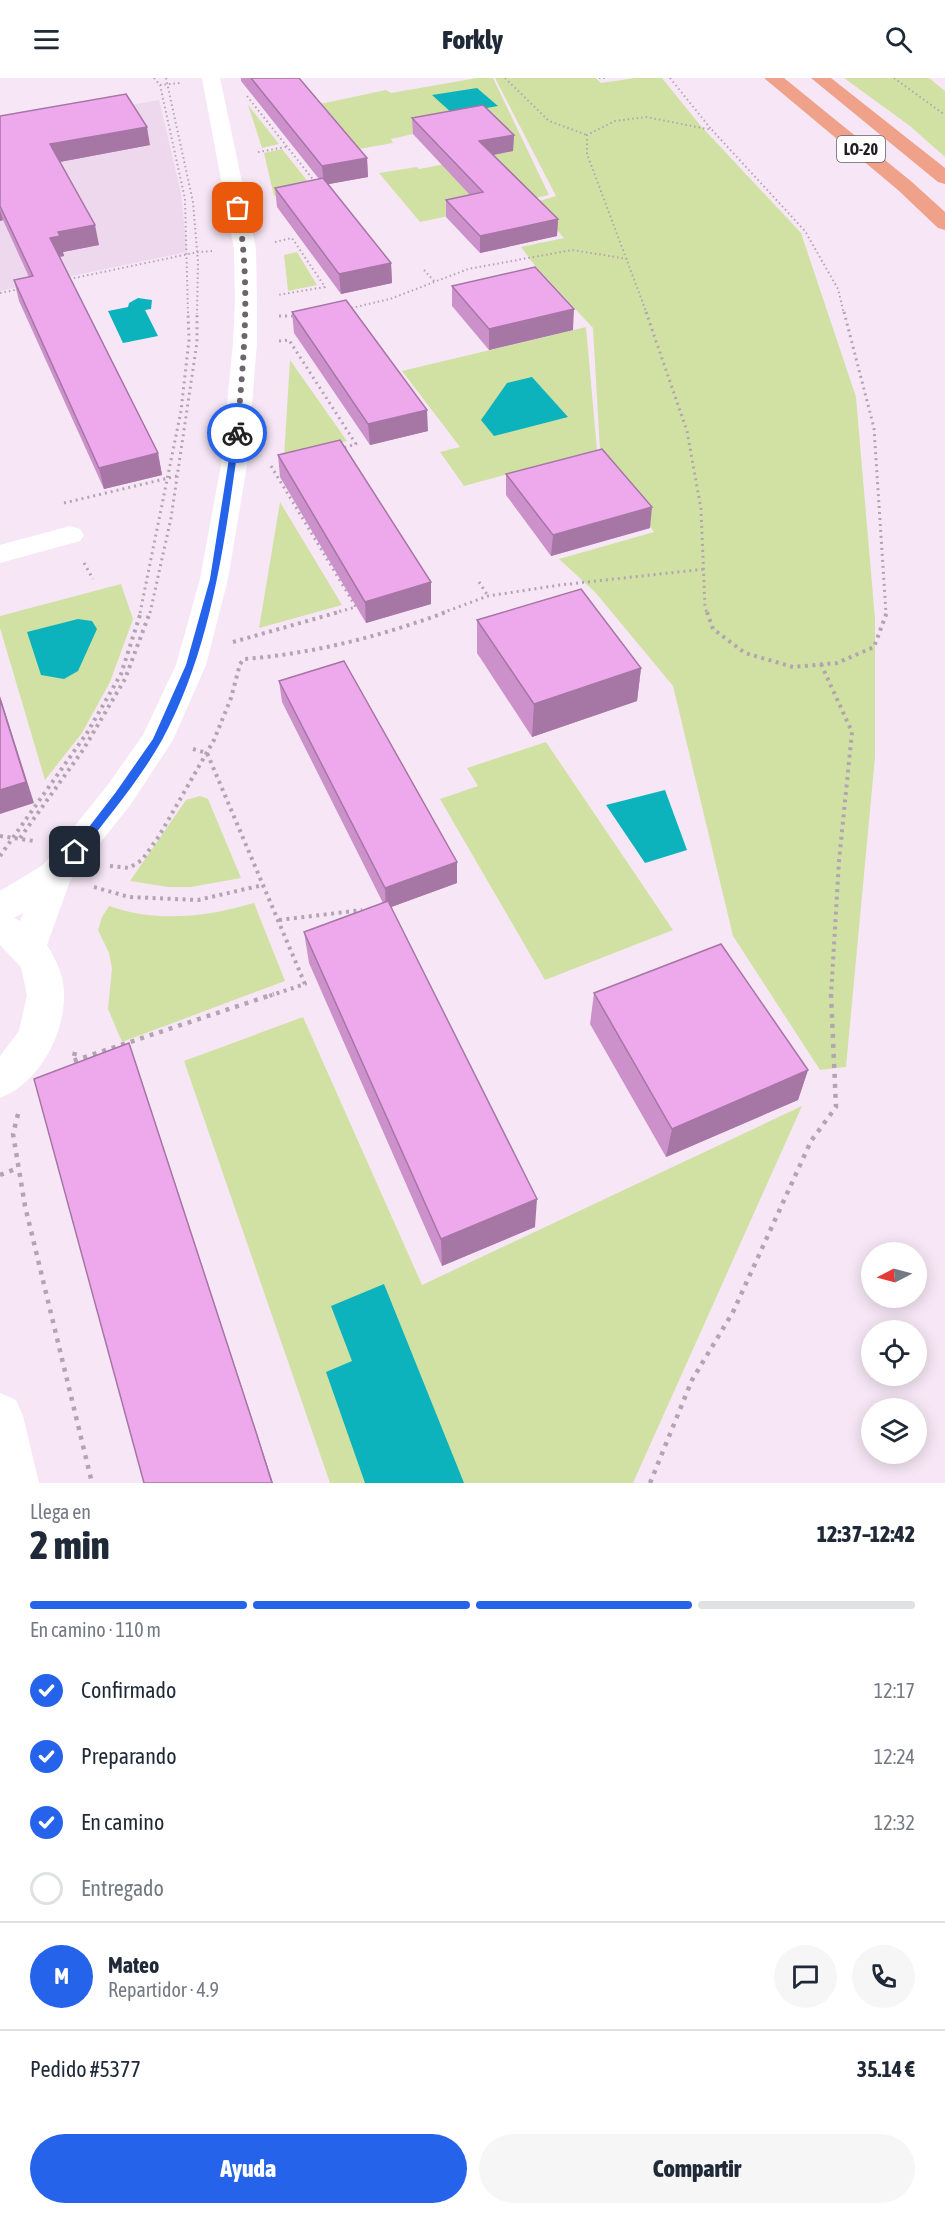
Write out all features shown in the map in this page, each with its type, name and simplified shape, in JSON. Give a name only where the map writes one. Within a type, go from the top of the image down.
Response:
[{"type":"highway","name":"LO-20","points":[[773,78],[879,164],[945,224]]},
{"type":"highway","name":"LO-20","points":[[820,78],[945,178]]},
{"type":"street","points":[[11,1094],[24,1057],[40,1027],[47,997],[42,969],[14,937],[55,875],[119,795],[157,740],[195,652],[214,579],[234,465],[246,309],[245,249],[211,79]]},
{"type":"street","points":[[0,554],[70,535]]},
{"type":"street","points":[[0,909],[55,875]]},
{"type":"street","points":[[0,1416],[15,1483]]},
{"type":"path","points":[[17,838],[87,733],[121,674],[144,601],[181,411],[189,340],[185,199],[160,85],[154,78]]},
{"type":"path","points":[[0,856],[17,838],[83,750],[125,679],[151,610],[177,476],[197,342],[198,252],[193,202],[166,78]]},
{"type":"path","points":[[505,78],[549,121],[587,135]]},
{"type":"path","points":[[599,78],[605,78]]},
{"type":"path","points":[[587,135],[586,154],[628,259],[687,431],[701,509],[705,607],[713,629],[746,653],[793,667],[837,663],[874,647],[887,611],[874,428],[838,288],[805,231],[712,130],[670,78]]},
{"type":"path","points":[[894,78],[945,115]]},
{"type":"path","points":[[211,79],[236,83],[315,183]]},
{"type":"path","points":[[587,135],[599,126],[616,119],[632,117],[646,117],[712,130]]},
{"type":"path","points":[[58,281],[198,252],[245,249],[292,238],[325,287],[246,309]]},
{"type":"path","points":[[342,310],[390,298],[468,269],[572,250],[628,259]]},
{"type":"path","points":[[424,270],[435,282]]},
{"type":"path","points":[[0,293],[23,289]]},
{"type":"path","points":[[246,309],[297,316]]},
{"type":"path","points":[[245,343],[289,340],[357,444],[335,450]]},
{"type":"path","points":[[234,465],[282,464]]},
{"type":"path","points":[[195,652],[356,607],[271,466]]},
{"type":"path","points":[[93,579],[70,535],[63,503],[177,476]]},
{"type":"path","points":[[107,865],[129,868],[142,860],[207,753],[231,698],[241,661],[250,658],[295,654],[406,627],[488,596],[560,585],[705,569]]},
{"type":"path","points":[[479,582],[488,596]]},
{"type":"path","points":[[650,1483],[692,1380],[734,1312],[811,1141],[836,1107],[836,1068],[831,1003],[839,861],[852,732],[821,664]]},
{"type":"path","points":[[157,740],[207,753]]},
{"type":"path","points":[[64,1066],[73,1061],[305,984],[207,753]]},
{"type":"path","points":[[0,836],[40,843]]},
{"type":"path","points":[[55,875],[129,897],[198,900],[263,885]]},
{"type":"path","points":[[279,920],[362,910]]},
{"type":"path","points":[[73,1061],[77,1042]]},
{"type":"path","points":[[11,1094],[16,1116],[13,1134],[18,1168],[51,1322],[92,1483]]},
{"type":"path","points":[[0,1175],[18,1168]]},
{"type":"shaded area","points":[[159,100],[181,193],[187,252],[0,291],[0,128]]},
{"type":"green space","points":[[477,78],[493,78],[549,195],[420,222],[379,173],[417,167],[419,169],[512,151],[413,134],[391,139],[393,143],[359,149],[320,104],[386,90],[391,93]]},
{"type":"green space","points":[[495,78],[596,78],[601,83],[635,78],[662,78],[700,125],[801,233],[856,397],[875,619],[875,757],[846,1067],[820,1070],[733,936],[673,686],[595,592],[559,559],[654,532],[600,451],[593,328],[536,267],[521,247],[564,238],[533,203],[556,196]]},
{"type":"green space","points":[[844,78],[929,78],[945,91],[945,157],[910,126]]},
{"type":"green space","points":[[248,105],[279,144],[262,148]]},
{"type":"green space","points":[[282,149],[313,188],[274,196],[264,153]]},
{"type":"green space","points":[[297,252],[317,285],[288,291],[284,255]]},
{"type":"green space","points":[[586,327],[597,450],[464,486],[440,452],[460,447],[402,371]]},
{"type":"green space","points":[[290,360],[347,441],[284,457]]},
{"type":"green space","points":[[280,502],[342,605],[259,628]]},
{"type":"green space","points":[[121,584],[133,619],[110,682],[82,733],[45,780],[0,628],[0,616]]},
{"type":"green space","points":[[546,742],[673,930],[545,980],[440,799],[478,786],[467,768]]},
{"type":"green space","points":[[200,796],[208,799],[241,878],[191,887],[168,887],[130,881],[186,800]]},
{"type":"green space","points":[[254,903],[285,981],[122,1042],[108,1009],[112,968],[109,953],[98,930],[109,906],[145,915],[182,916],[218,912]]},
{"type":"green space","points":[[303,1017],[422,1285],[802,1106],[633,1483],[330,1483],[184,1061]]},
{"type":"water","points":[[477,88],[498,106],[453,114],[432,95]]},
{"type":"water","points":[[138,298],[152,300],[151,309],[145,310],[158,336],[123,343],[108,311],[128,307],[129,303]]},
{"type":"water","points":[[532,377],[568,417],[494,436],[481,420],[507,383]]},
{"type":"water","points":[[78,619],[92,621],[97,629],[78,671],[64,679],[41,675],[27,632]]},
{"type":"water","points":[[665,790],[687,850],[645,863],[606,805]]},
{"type":"water","points":[[384,1284],[464,1483],[365,1483],[326,1372],[352,1361],[331,1306]]},
{"type":"building","points":[[251,78],[299,78],[367,158],[322,166]]},
{"type":"building","points":[[126,94],[147,127],[50,144],[95,225],[58,232],[60,236],[50,238],[158,453],[99,468],[14,280],[33,276],[0,206],[0,116]]},
{"type":"building","points":[[483,105],[514,135],[479,141],[558,219],[480,236],[446,200],[483,192],[412,118]]},
{"type":"building","points":[[323,178],[391,263],[339,274],[275,188]]},
{"type":"building","points":[[535,267],[574,309],[489,329],[452,286]]},
{"type":"building","points":[[346,300],[427,410],[368,424],[292,312]]},
{"type":"building","points":[[340,440],[431,582],[365,602],[278,455]]},
{"type":"building","points":[[602,449],[652,507],[553,535],[506,474]]},
{"type":"building","points":[[581,589],[641,668],[534,704],[477,620]]},
{"type":"building","points":[[344,661],[457,862],[385,888],[279,681]]},
{"type":"building","points":[[0,699],[26,782],[0,790]]},
{"type":"building","points":[[388,901],[537,1199],[441,1239],[304,932]]},
{"type":"building","points":[[721,944],[808,1070],[672,1129],[594,993]]},
{"type":"building","points":[[129,1043],[272,1483],[144,1483],[34,1079]]},
{"type":"way so far","points":[[237,433],[245,343],[246,301],[245,249],[238,208]]},
{"type":"route","points":[[75,852],[119,795],[157,740],[191,665],[214,579],[234,465],[237,433]]}]
